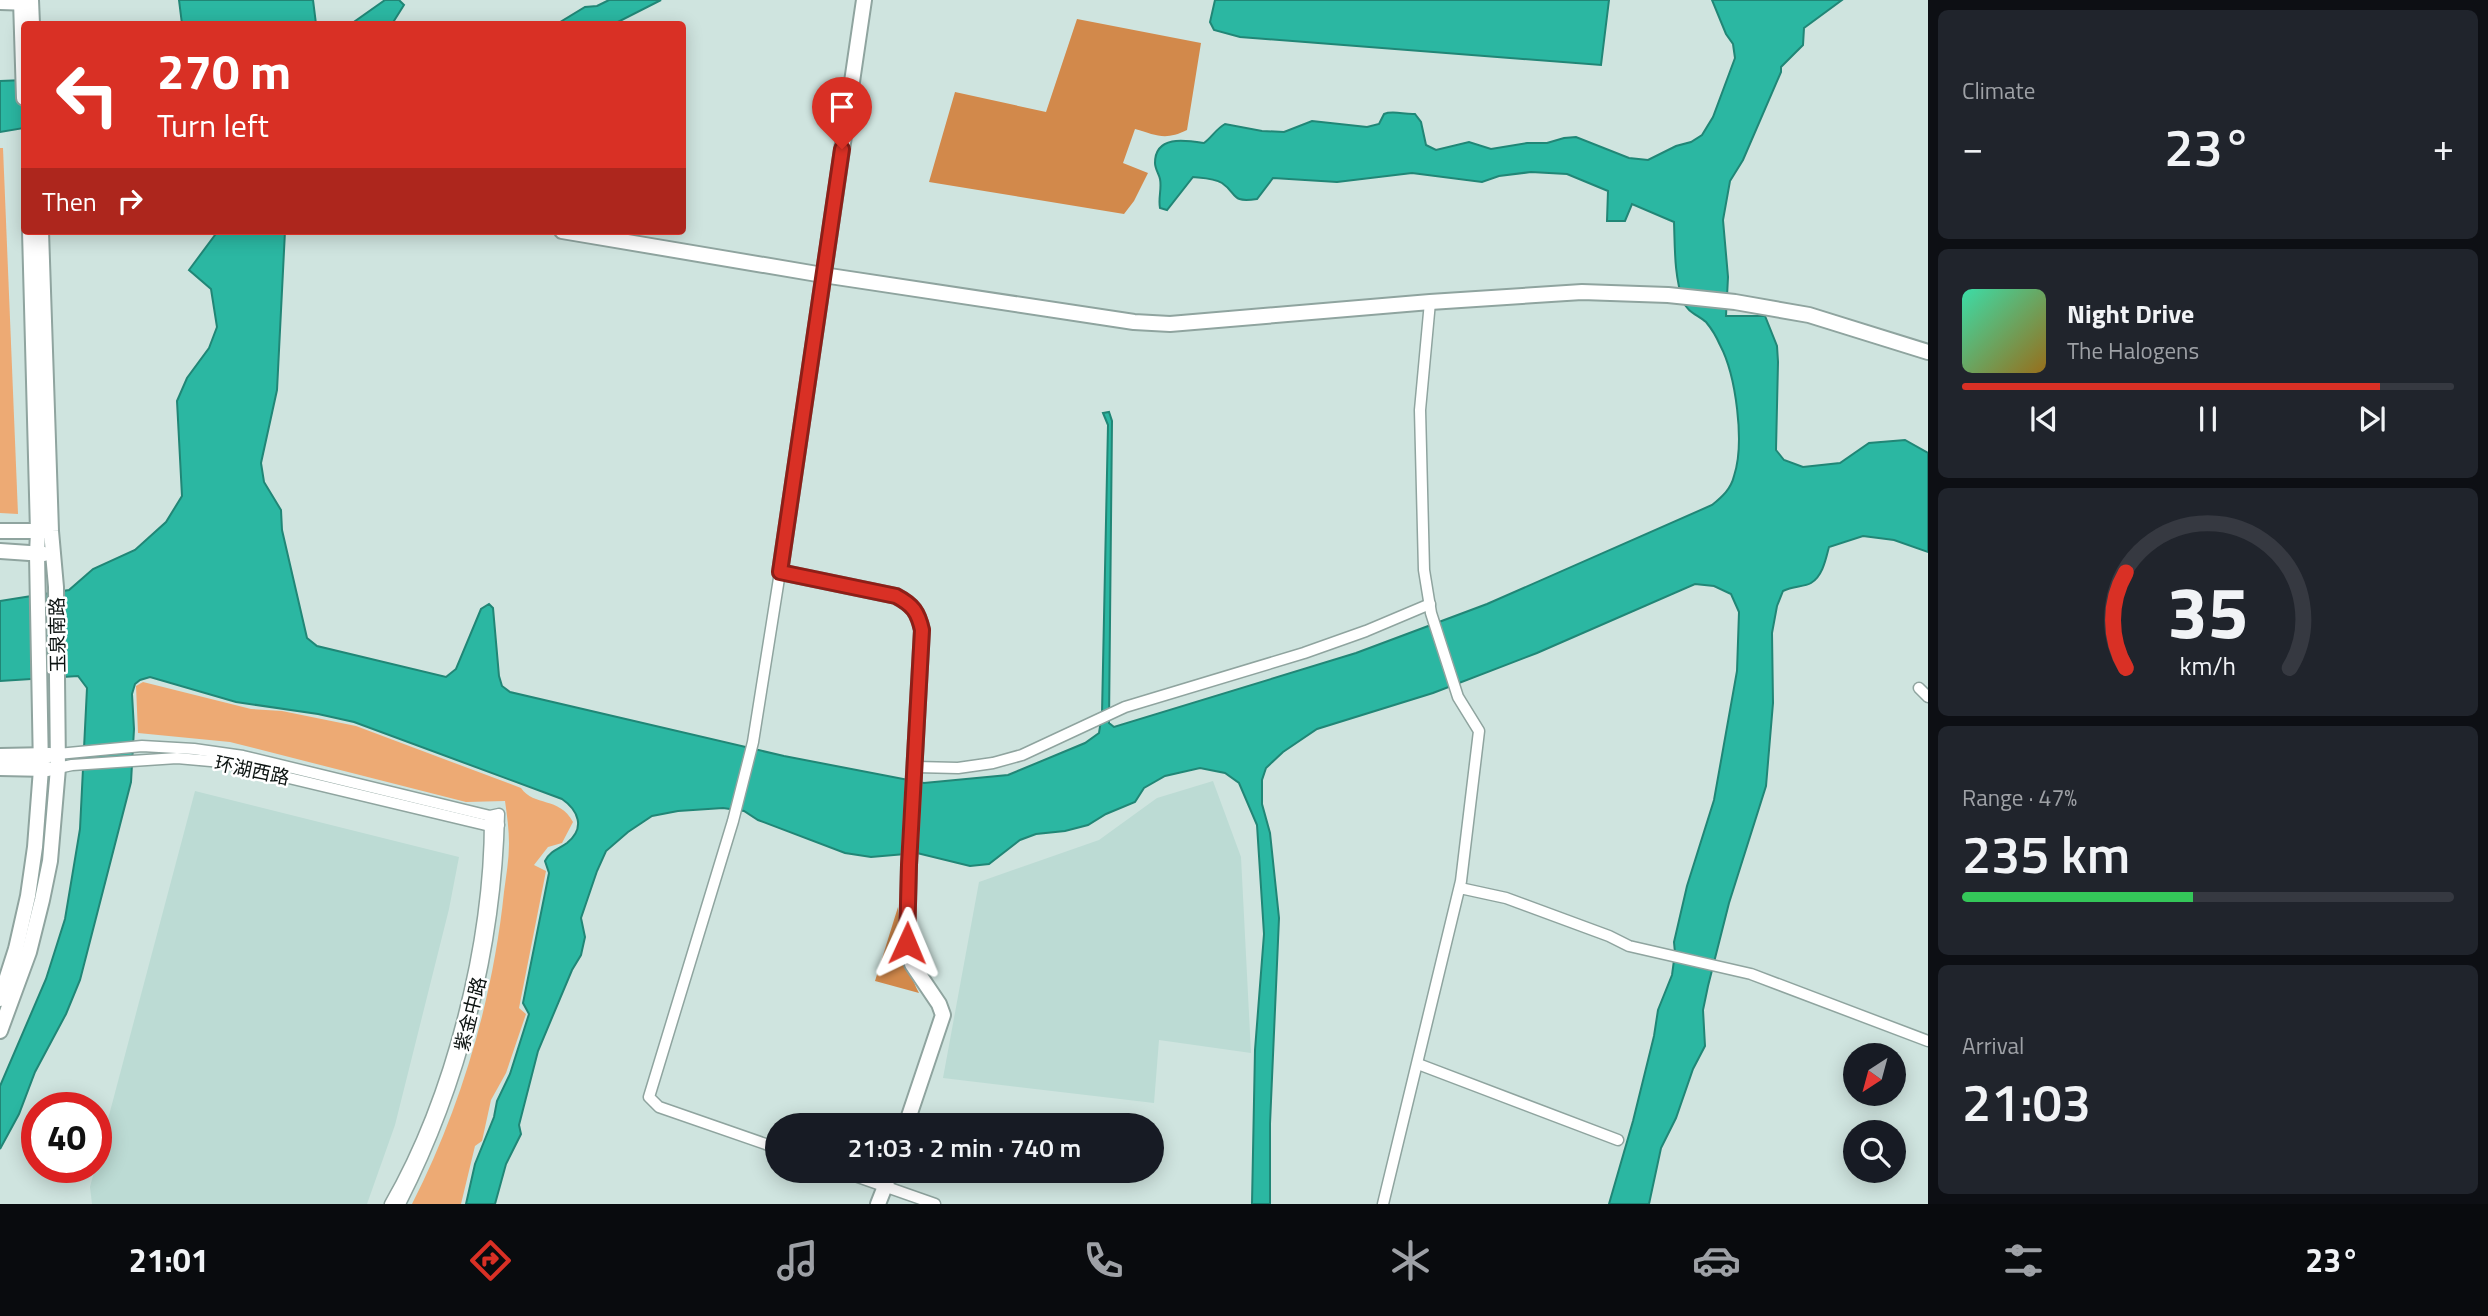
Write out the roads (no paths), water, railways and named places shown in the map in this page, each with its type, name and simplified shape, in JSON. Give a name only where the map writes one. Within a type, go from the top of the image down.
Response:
[{"type":"street","points":[[765,1144],[659,1107],[649,1097],[733,821],[753,742],[864,0]]},
{"type":"street","points":[[0,2],[26,1]]},
{"type":"street","points":[[26,1],[31,21]]},
{"type":"street","points":[[25,21],[26,1]]},
{"type":"street","name":"玉泉南路","points":[[0,1031],[29,952],[42,900],[65,760],[58,688],[54,555],[45,531],[30,235]]},
{"type":"street","name":"玉泉南路","points":[[0,999],[16,949],[28,897],[35,847],[41,762],[37,554],[45,531],[41,235]]},
{"type":"street","points":[[586,235],[1100,318],[1158,323],[1582,292],[1668,295],[1735,302],[1809,315],[1928,352]]},
{"type":"street","points":[[1383,1204],[1460,888],[1479,731],[1458,698],[1430,608],[1424,570],[1420,410],[1430,302]]},
{"type":"street","points":[[0,531],[45,531]]},
{"type":"street","points":[[0,551],[54,555]]},
{"type":"street","points":[[780,572],[896,596],[911,604],[918,614],[922,630],[907,943],[912,964],[939,1004],[943,1015],[910,1113]]},
{"type":"street","points":[[916,768],[958,768],[1022,755],[1125,707],[1304,653],[1430,608]]},
{"type":"street","points":[[1919,688],[1928,697]]},
{"type":"street","name":"环湖西路","points":[[65,760],[142,746],[194,749],[243,756],[495,820]]},
{"type":"street","name":"环湖西路","points":[[0,756],[41,762]]},
{"type":"street","name":"环湖西路","points":[[0,768],[65,760],[177,758],[222,762],[495,820]]},
{"type":"street","name":"紫金中路","points":[[390,1204],[437,1102],[471,985],[495,820]]},
{"type":"street","name":"紫金中路","points":[[400,1204],[418,1170],[441,1112],[477,991],[496,880],[495,820]]},
{"type":"street","points":[[1460,888],[1506,898],[1629,946],[1760,977],[1928,1039],[1928,1031]]},
{"type":"street","points":[[1418,1064],[1618,1140]]},
{"type":"street","points":[[877,1183],[935,1204]]},
{"type":"street","points":[[878,1204],[887,1183]]}]
